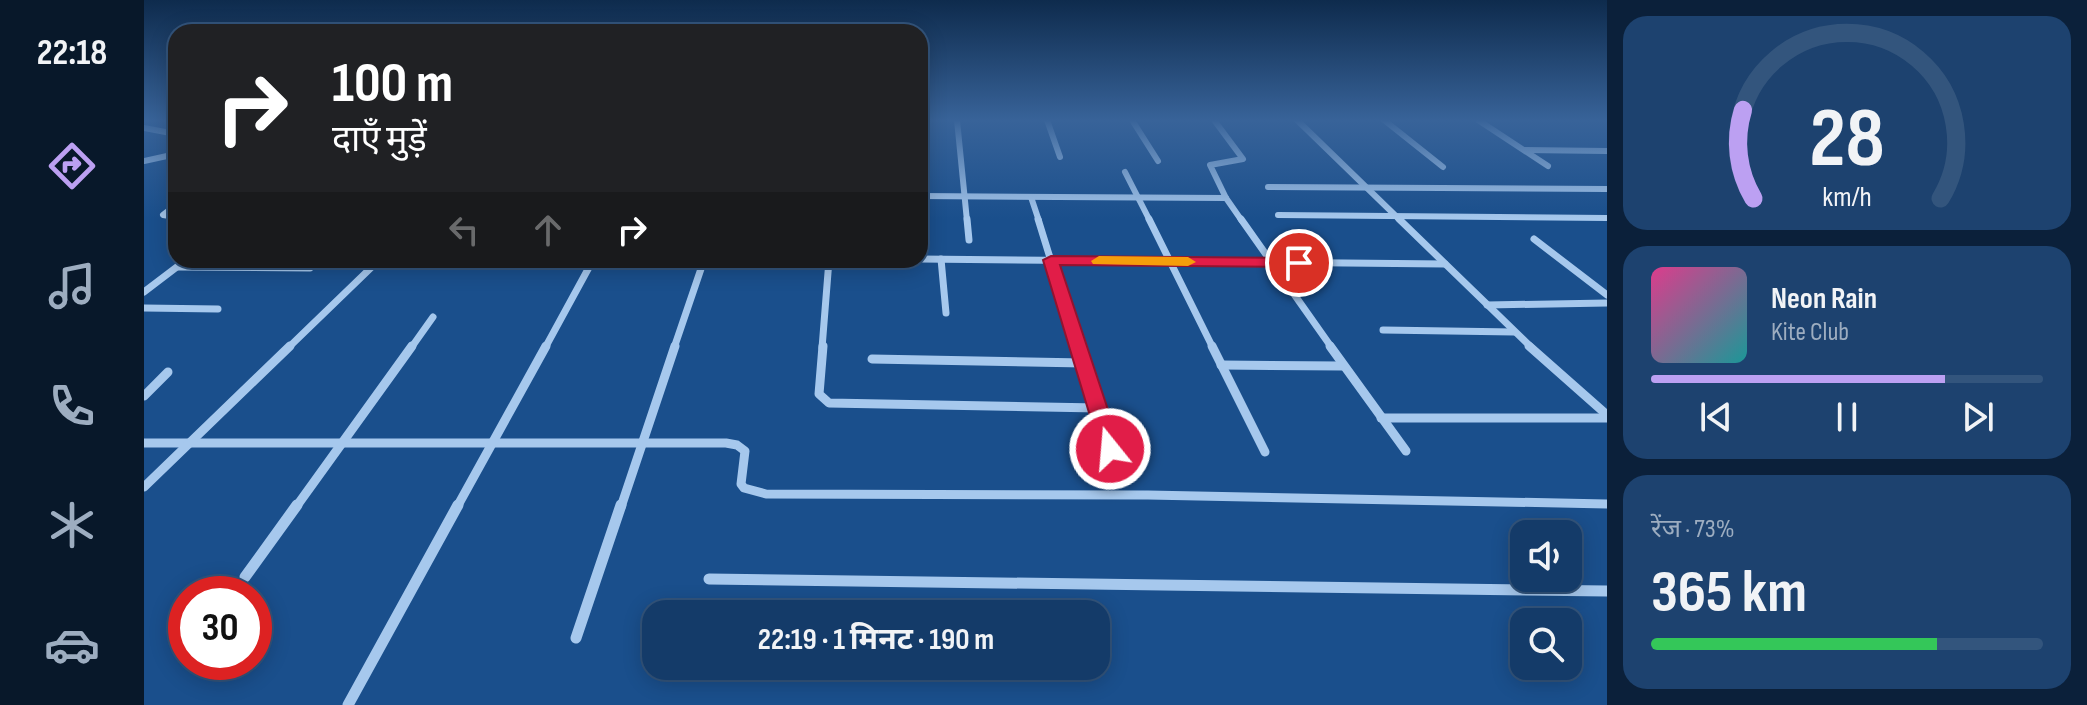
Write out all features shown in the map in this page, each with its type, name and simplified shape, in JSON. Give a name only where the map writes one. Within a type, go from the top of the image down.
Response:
[{"type":"street","points":[[960,153],[969,240]]},
{"type":"street","points":[[1059,153],[1060,157]]},
{"type":"street","points":[[1153,153],[1158,161]]},
{"type":"street","points":[[1238,153],[1243,159],[1210,165],[1226,198],[1342,366],[1406,451]]},
{"type":"street","points":[[1331,153],[1514,332],[1607,417]]},
{"type":"street","points":[[1425,153],[1443,167]]},
{"type":"street","points":[[1529,153],[1548,166]]},
{"type":"street","points":[[160,160],[168,157]]},
{"type":"street","points":[[144,161],[168,162]]},
{"type":"street","points":[[1125,172],[1265,452]]},
{"type":"street","points":[[1268,187],[1607,189]]},
{"type":"street","points":[[928,196],[1226,198]]},
{"type":"street","points":[[1031,197],[1110,449]]},
{"type":"street","points":[[1278,215],[1607,218]]},
{"type":"street","points":[[1534,239],[1607,295]]},
{"type":"street","points":[[928,259],[1445,264]]},
{"type":"street","points":[[941,259],[946,313]]},
{"type":"street","points":[[144,292],[177,268]]},
{"type":"street","points":[[144,487],[371,268]]},
{"type":"street","points":[[348,705],[589,268]]},
{"type":"street","points":[[576,638],[701,268]]},
{"type":"street","points":[[828,268],[819,394],[829,403],[1098,408]]},
{"type":"street","points":[[1487,305],[1607,303]]},
{"type":"street","points":[[144,308],[218,309]]},
{"type":"street","points":[[246,576],[433,317]]},
{"type":"street","points":[[1383,330],[1514,332]]},
{"type":"street","points":[[872,359],[1084,363]]},
{"type":"street","points":[[1221,365],[1342,366]]},
{"type":"street","points":[[144,396],[168,372]]},
{"type":"street","points":[[1381,418],[1607,417]]},
{"type":"street","points":[[144,443],[737,445],[745,451],[741,484],[749,492],[766,494],[1132,495],[1607,504]]},
{"type":"street","points":[[709,579],[1607,591]]},
{"type":"slow traffic","points":[[1099,261],[1188,262]]},
{"type":"route","points":[[1110,449],[1051,260],[1299,263]]}]
